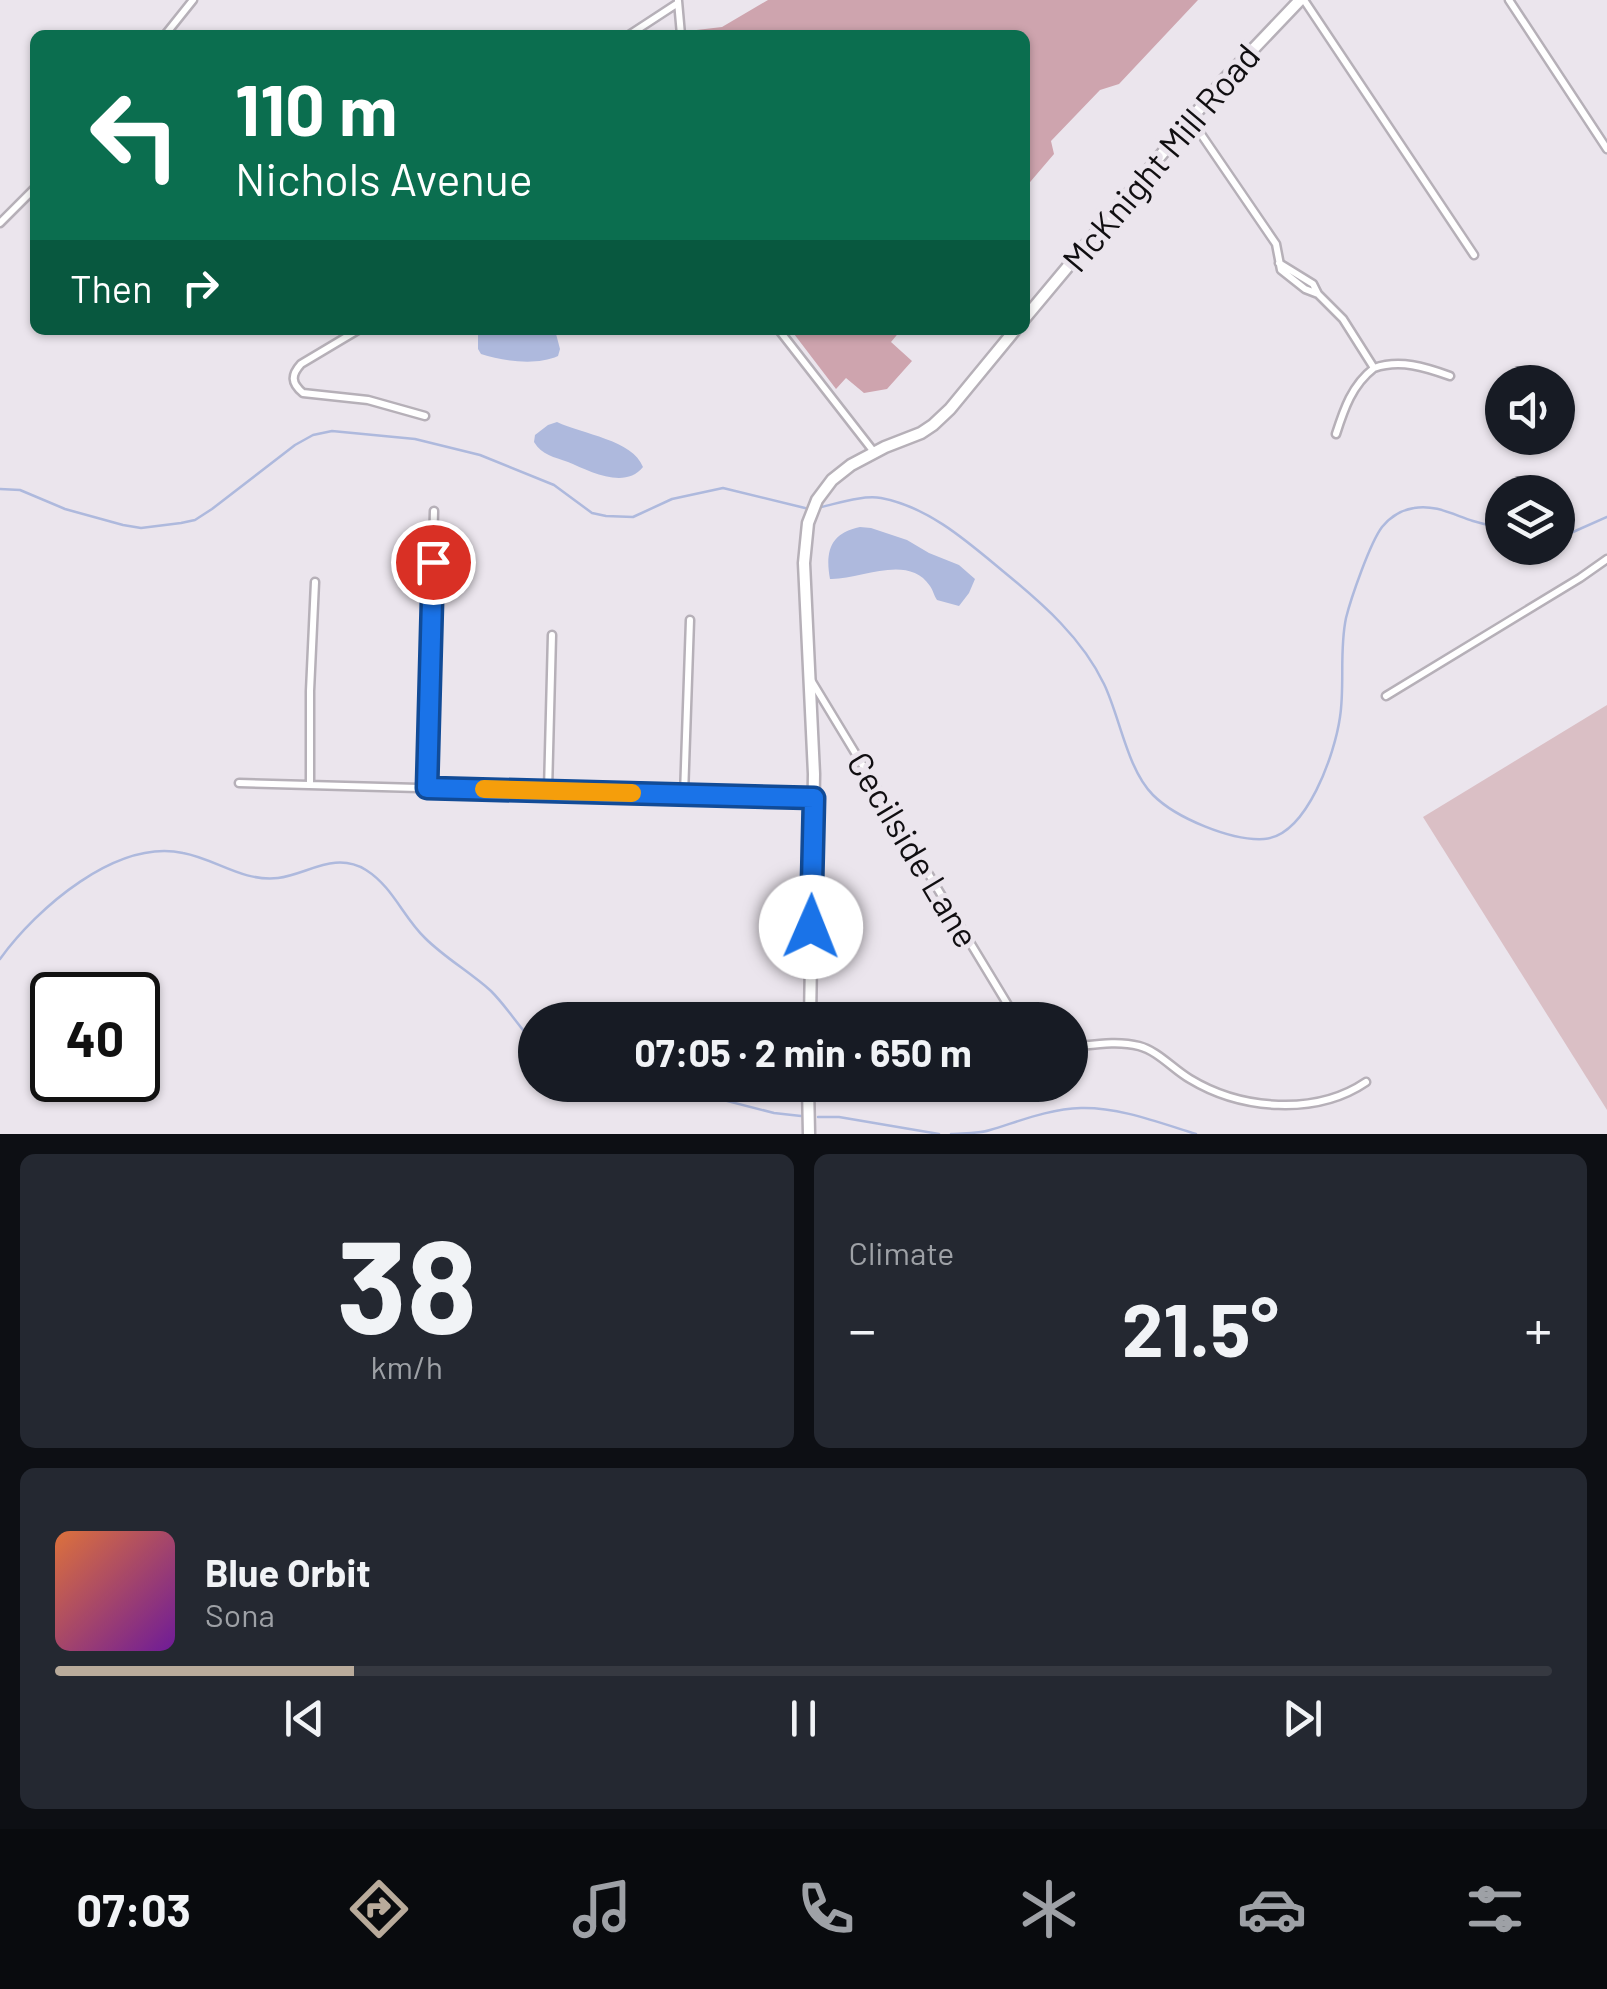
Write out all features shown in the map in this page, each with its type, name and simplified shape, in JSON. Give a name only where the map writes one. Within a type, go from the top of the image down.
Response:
[{"type":"street","points":[[169,30],[193,0]]},
{"type":"street","points":[[1302,0],[1474,254]]},
{"type":"street","name":"McKnight Mill Road","points":[[1030,312],[1266,33],[1302,0]]},
{"type":"street","points":[[1510,0],[1607,148]]},
{"type":"street","points":[[636,30],[678,2],[681,30]]},
{"type":"street","points":[[1191,120],[1276,244],[1280,267],[1314,284],[1318,294],[1343,319],[1374,368]]},
{"type":"street","points":[[0,224],[30,193]]},
{"type":"street","points":[[350,335],[301,364],[292,380],[296,388],[302,394],[368,400],[426,416]]},
{"type":"street","points":[[783,335],[874,452]]},
{"type":"street","points":[[810,1002],[814,798],[804,564],[808,523],[817,500],[832,480],[850,465],[933,425],[1011,335]]},
{"type":"street","points":[[1336,434],[1352,393],[1361,378],[1374,368],[1405,363],[1450,376]]},
{"type":"street","points":[[427,788],[434,510]]},
{"type":"street","points":[[1386,696],[1607,559]]},
{"type":"street","points":[[310,784],[315,582]]},
{"type":"street","points":[[684,794],[690,620]]},
{"type":"street","points":[[548,791],[552,635]]},
{"type":"street","name":"Cecilside Lane","points":[[810,679],[1005,1002]]},
{"type":"street","points":[[238,782],[814,798]]},
{"type":"street","points":[[1088,1046],[1136,1045],[1200,1084],[1260,1102],[1318,1103],[1366,1082]]},
{"type":"street","points":[[809,1102],[810,1134]]},
{"type":"shaded area","points":[[768,0],[1198,0],[1119,84],[1100,90],[1051,141],[1054,154],[1030,182],[1030,30],[696,30],[722,27]]},
{"type":"shaded area","points":[[795,335],[897,335],[891,342],[912,361],[887,389],[864,393],[846,378],[836,389]]},
{"type":"shaded area","points":[[1607,705],[1607,1110],[1423,817]]},
{"type":"water","points":[[478,335],[556,335],[560,349],[558,356],[520,361],[490,357],[478,349]]},
{"type":"water","points":[[557,422],[618,444],[629,450],[643,467],[635,474],[617,478],[549,455],[534,442],[535,435]]},
{"type":"water","points":[[860,527],[907,540],[959,565],[975,579],[969,593],[959,606],[937,600],[921,576],[909,571],[883,570],[830,579],[828,560],[832,545],[842,534]]},
{"type":"waterway","points":[[0,489],[20,490],[65,509],[123,525],[141,528],[181,523],[195,520],[212,509],[295,445],[332,431],[415,439],[480,455],[554,485],[592,513],[606,516],[633,517],[672,499],[723,488],[805,508]]},
{"type":"waterway","points":[[821,507],[859,498],[881,498],[932,517],[962,538],[1047,609],[1085,652],[1110,697],[1130,757],[1153,795],[1175,812],[1205,826],[1251,839],[1279,834],[1293,824],[1306,809],[1325,771],[1340,717],[1346,618],[1382,527],[1401,512],[1422,507],[1485,524]]},
{"type":"waterway","points":[[1575,531],[1607,517]]},
{"type":"waterway","points":[[0,959],[56,899],[105,867],[131,856],[157,851],[183,853],[265,878],[343,863],[375,877],[425,938],[491,991],[518,1024]]},
{"type":"waterway","points":[[731,1102],[801,1116]]},
{"type":"waterway","points":[[951,1134],[985,1131],[1046,1113],[1081,1108],[1125,1113],[1196,1134]]},
{"type":"waterway","points":[[818,1117],[939,1134]]},
{"type":"slow traffic","points":[[484,789],[632,793]]},
{"type":"route","points":[[433,562],[427,788],[814,798],[811,927]]}]
